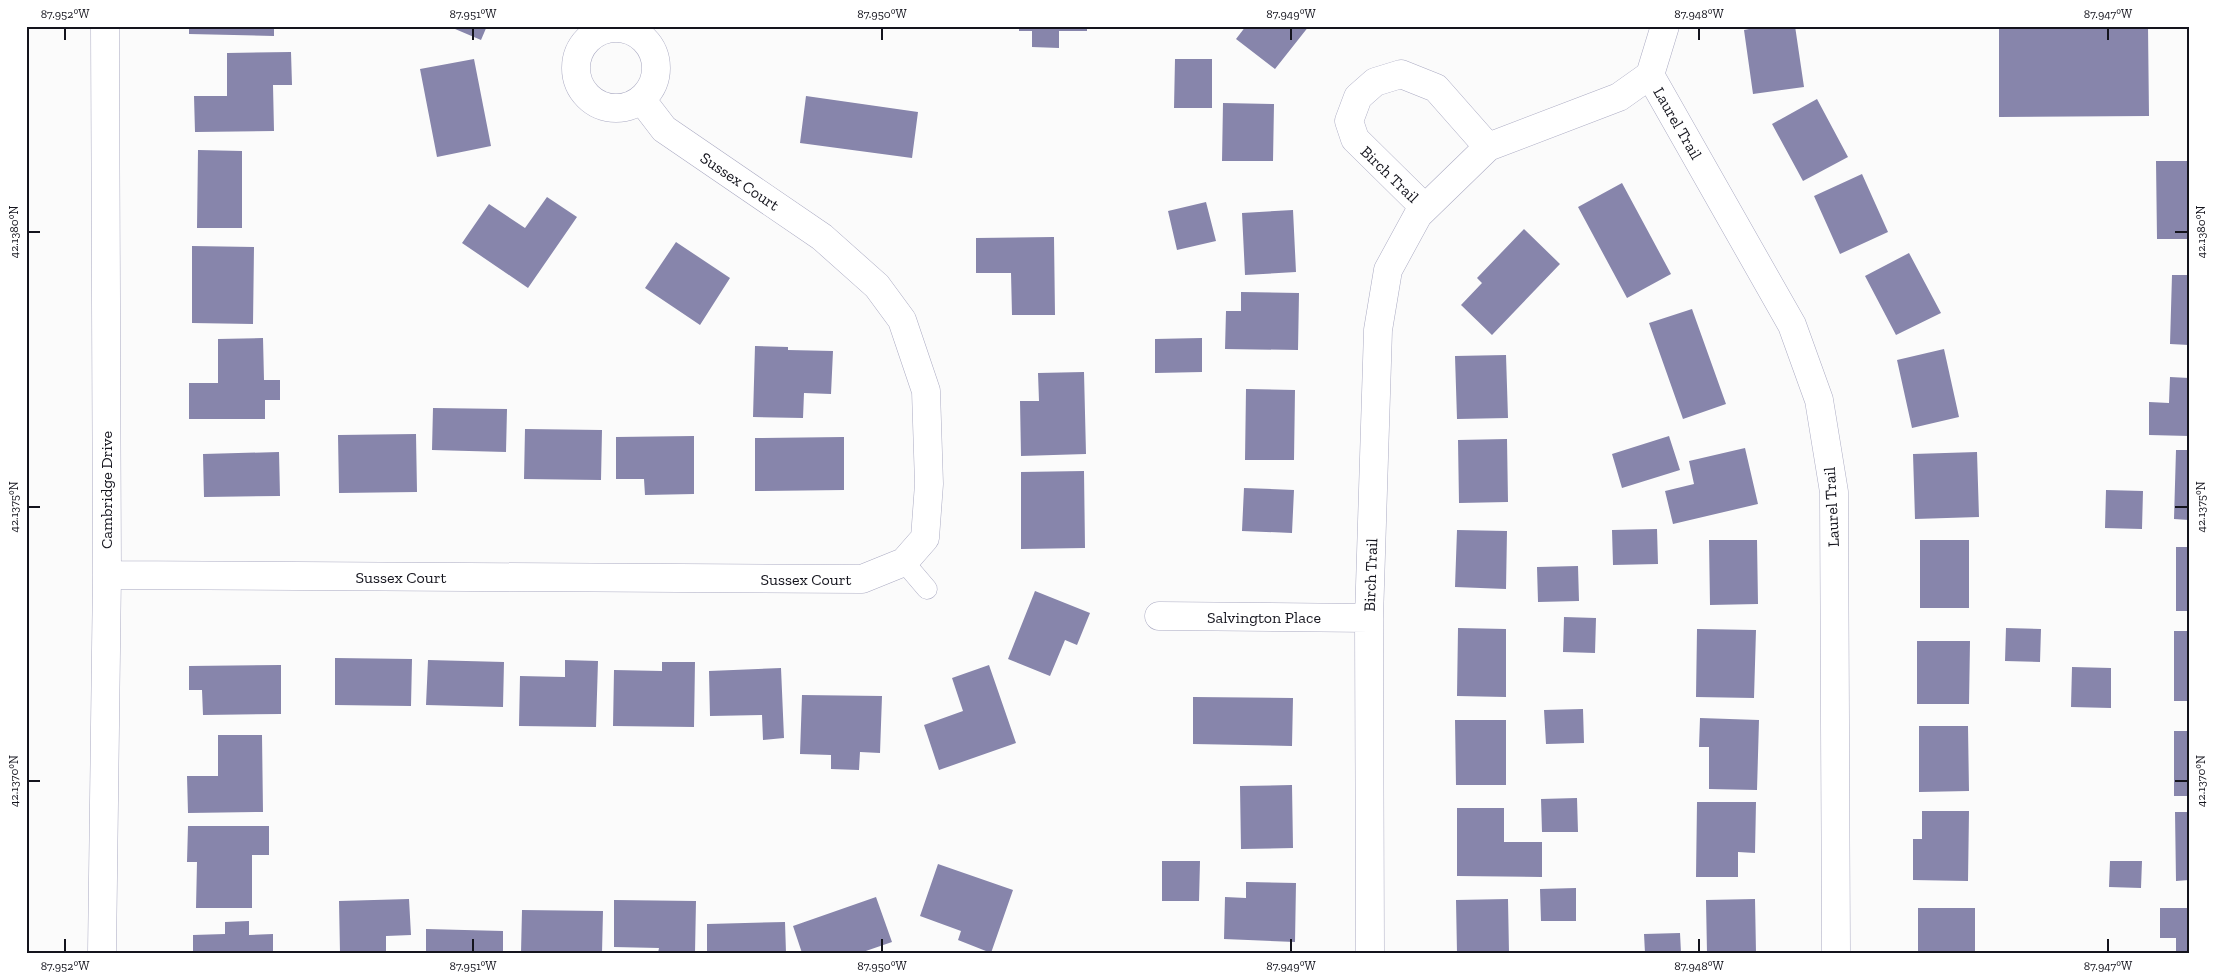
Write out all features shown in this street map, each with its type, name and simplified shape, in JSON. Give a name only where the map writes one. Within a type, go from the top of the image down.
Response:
[{"type":"street","name":"Cambridge Drive","points":[[102,953],[106,575],[105,26]]},
{"type":"street","points":[[1650,75],[1664,26]]},
{"type":"street","name":"Birch Trail","points":[[1425,208],[1355,139],[1350,121],[1358,97],[1375,82],[1401,74],[1436,88],[1488,147]]},
{"type":"street","name":"Birch Trail","points":[[1370,953],[1369,618],[1378,330],[1388,270],[1418,215],[1488,147],[1619,97],[1650,75]]},
{"type":"street","name":"Laurel Trail","points":[[1650,75],[1792,324],[1819,400],[1834,492],[1836,953]]},
{"type":"street","name":"Sussex Court","points":[[106,575],[862,579],[904,562],[925,538],[929,484],[926,392],[902,320],[877,286],[822,237],[664,129],[641,99]]},
{"type":"street","name":"Salvington Place","points":[[1159,616],[1369,618]]},
{"type":"lane","points":[[904,562],[927,589]]},
{"type":"building","points":[[189,26],[274,26],[274,36],[189,34]]},
{"type":"building","points":[[448,26],[487,26],[481,40]]},
{"type":"building","points":[[1019,26],[1087,26],[1087,31],[1059,31],[1059,48],[1032,47],[1032,31],[1019,31]]},
{"type":"building","points":[[1246,26],[1309,26],[1275,69],[1236,39]]},
{"type":"building","points":[[1754,26],[1795,26],[1804,87],[1753,94],[1744,30],[1754,28]]},
{"type":"building","points":[[1999,26],[2148,26],[2149,116],[1999,117]]},
{"type":"building","points":[[291,52],[292,85],[273,85],[274,131],[195,132],[194,96],[227,96],[227,53]]},
{"type":"building","points":[[474,59],[491,146],[437,157],[420,69]]},
{"type":"building","points":[[1175,59],[1212,59],[1212,108],[1174,108]]},
{"type":"building","points":[[806,96],[918,112],[912,158],[800,143]]},
{"type":"building","points":[[1817,99],[1848,157],[1803,181],[1772,124]]},
{"type":"building","points":[[1223,103],[1274,104],[1273,161],[1222,161]]},
{"type":"building","points":[[198,150],[242,151],[242,228],[197,228]]},
{"type":"building","points":[[2156,161],[2189,161],[2189,239],[2157,239]]},
{"type":"building","points":[[1862,174],[1888,232],[1840,254],[1814,196]]},
{"type":"building","points":[[1622,183],[1671,274],[1627,298],[1578,207]]},
{"type":"building","points":[[547,197],[577,217],[528,288],[462,243],[489,204],[525,228]]},
{"type":"building","points":[[1206,202],[1216,241],[1177,250],[1168,211]]},
{"type":"building","points":[[1293,210],[1296,272],[1245,275],[1242,213]]},
{"type":"building","points":[[1524,229],[1560,264],[1492,335],[1461,305],[1482,283],[1477,278]]},
{"type":"building","points":[[1054,237],[1055,315],[1012,315],[1011,273],[976,273],[976,238]]},
{"type":"building","points":[[676,242],[730,278],[700,325],[645,288]]},
{"type":"building","points":[[192,246],[254,247],[253,324],[192,323]]},
{"type":"building","points":[[1909,253],[1941,313],[1896,335],[1865,276]]},
{"type":"building","points":[[2172,275],[2189,275],[2189,345],[2170,344]]},
{"type":"building","points":[[1241,292],[1299,293],[1298,350],[1225,349],[1226,311],[1241,311]]},
{"type":"building","points":[[1692,309],[1726,404],[1683,419],[1649,323]]},
{"type":"building","points":[[263,338],[264,380],[280,380],[280,400],[265,400],[265,419],[189,419],[189,383],[218,383],[218,339]]},
{"type":"building","points":[[1202,338],[1202,372],[1155,373],[1155,339]]},
{"type":"building","points":[[755,346],[788,347],[788,350],[833,351],[831,394],[804,393],[803,418],[753,417]]},
{"type":"building","points":[[1944,349],[1959,417],[1912,428],[1897,360]]},
{"type":"building","points":[[1506,355],[1508,418],[1457,419],[1455,356]]},
{"type":"building","points":[[1084,372],[1086,454],[1021,456],[1020,401],[1039,401],[1038,373]]},
{"type":"building","points":[[2170,377],[2189,378],[2189,436],[2149,435],[2149,402],[2169,403]]},
{"type":"building","points":[[1246,389],[1295,390],[1294,460],[1245,460]]},
{"type":"building","points":[[433,408],[507,409],[506,452],[432,450]]},
{"type":"building","points":[[525,429],[602,430],[601,480],[524,479]]},
{"type":"building","points":[[416,434],[417,492],[339,493],[338,435]]},
{"type":"building","points":[[694,436],[694,494],[645,495],[644,479],[616,479],[616,437]]},
{"type":"building","points":[[1669,436],[1680,470],[1622,488],[1612,454]]},
{"type":"building","points":[[844,437],[844,490],[755,491],[755,438]]},
{"type":"building","points":[[1507,439],[1508,502],[1459,503],[1458,440]]},
{"type":"building","points":[[1745,448],[1758,504],[1673,524],[1665,491],[1694,484],[1689,461]]},
{"type":"building","points":[[2176,450],[2189,450],[2189,520],[2174,519]]},
{"type":"building","points":[[279,452],[280,496],[204,497],[203,454]]},
{"type":"building","points":[[1977,452],[1979,517],[1915,519],[1913,454]]},
{"type":"building","points":[[1084,471],[1085,548],[1021,549],[1021,472]]},
{"type":"building","points":[[1244,488],[1294,490],[1292,533],[1242,531]]},
{"type":"building","points":[[2106,490],[2143,491],[2142,529],[2105,528]]},
{"type":"building","points":[[1657,529],[1658,564],[1613,565],[1612,530]]},
{"type":"building","points":[[1457,530],[1507,531],[1506,589],[1455,587]]},
{"type":"building","points":[[1709,540],[1757,540],[1758,604],[1710,605]]},
{"type":"building","points":[[1920,540],[1969,540],[1969,608],[1920,608]]},
{"type":"building","points":[[2176,547],[2189,547],[2189,611],[2176,611]]},
{"type":"building","points":[[1578,566],[1579,601],[1538,602],[1537,567]]},
{"type":"building","points":[[1035,591],[1090,613],[1077,645],[1065,640],[1050,676],[1008,659]]},
{"type":"building","points":[[1564,617],[1596,618],[1595,653],[1563,652]]},
{"type":"building","points":[[1458,628],[1506,629],[1506,697],[1457,696]]},
{"type":"building","points":[[2006,628],[2041,629],[2040,662],[2005,661]]},
{"type":"building","points":[[1697,629],[1756,630],[1754,698],[1696,697]]},
{"type":"building","points":[[2174,631],[2189,631],[2189,701],[2174,701]]},
{"type":"building","points":[[1917,641],[1970,641],[1969,704],[1917,704]]},
{"type":"building","points":[[335,658],[412,659],[411,706],[335,705]]},
{"type":"building","points":[[428,660],[504,662],[503,707],[426,705]]},
{"type":"building","points":[[565,660],[598,661],[596,727],[519,726],[520,676],[565,677]]},
{"type":"building","points":[[662,662],[695,662],[694,727],[613,726],[614,670],[662,671]]},
{"type":"building","points":[[281,665],[281,714],[203,715],[202,690],[189,690],[189,666]]},
{"type":"building","points":[[989,665],[1016,743],[939,770],[924,725],[963,711],[952,678]]},
{"type":"building","points":[[2072,667],[2111,668],[2111,708],[2071,707]]},
{"type":"building","points":[[781,668],[784,738],[763,740],[762,715],[710,716],[709,671]]},
{"type":"building","points":[[802,695],[882,696],[880,753],[860,752],[859,770],[831,769],[831,755],[800,754]]},
{"type":"building","points":[[1193,697],[1293,698],[1292,746],[1193,744]]},
{"type":"building","points":[[1583,709],[1584,743],[1546,744],[1544,710]]},
{"type":"building","points":[[1700,718],[1759,720],[1757,790],[1709,789],[1709,747],[1699,747]]},
{"type":"building","points":[[1455,720],[1506,720],[1506,785],[1456,785]]},
{"type":"building","points":[[1919,726],[1968,726],[1969,791],[1919,792]]},
{"type":"building","points":[[2174,731],[2189,731],[2189,796],[2174,796]]},
{"type":"building","points":[[218,735],[262,735],[263,812],[188,813],[187,776],[218,776]]},
{"type":"building","points":[[1292,785],[1293,848],[1241,849],[1240,786]]},
{"type":"building","points":[[1577,798],[1578,832],[1542,832],[1541,799]]},
{"type":"building","points":[[1697,802],[1756,802],[1755,853],[1738,852],[1738,877],[1696,877]]},
{"type":"building","points":[[1457,808],[1504,808],[1504,842],[1542,842],[1542,877],[1457,876]]},
{"type":"building","points":[[1922,811],[1969,811],[1968,881],[1913,880],[1913,839],[1922,839]]},
{"type":"building","points":[[2175,812],[2189,812],[2189,880],[2176,881]]},
{"type":"building","points":[[188,826],[269,826],[269,855],[252,855],[252,908],[196,908],[197,862],[187,862]]},
{"type":"building","points":[[1162,861],[1200,861],[1199,901],[1162,901]]},
{"type":"building","points":[[2110,861],[2142,861],[2141,888],[2109,887]]},
{"type":"building","points":[[938,864],[1013,890],[991,953],[958,940],[961,931],[920,916]]},
{"type":"building","points":[[1246,882],[1296,883],[1295,942],[1224,939],[1225,897],[1246,898]]},
{"type":"building","points":[[1576,888],[1576,921],[1541,921],[1540,889]]},
{"type":"building","points":[[876,897],[892,942],[860,953],[802,953],[793,926]]},
{"type":"building","points":[[409,899],[411,935],[386,936],[386,953],[340,953],[339,901]]},
{"type":"building","points":[[1508,899],[1509,953],[1457,953],[1456,900]]},
{"type":"building","points":[[1755,899],[1756,953],[1707,953],[1706,900]]},
{"type":"building","points":[[614,900],[696,901],[695,953],[658,953],[659,948],[614,947]]},
{"type":"building","points":[[1918,908],[1975,908],[1975,953],[1918,953]]},
{"type":"building","points":[[2160,908],[2189,908],[2189,953],[2176,953],[2176,938],[2160,938]]},
{"type":"building","points":[[522,910],[603,911],[602,953],[521,953]]},
{"type":"building","points":[[249,921],[249,935],[273,934],[273,953],[193,953],[193,935],[225,934],[225,922]]},
{"type":"building","points":[[785,922],[786,953],[707,953],[707,924]]},
{"type":"building","points":[[426,929],[503,931],[503,953],[426,953]]},
{"type":"building","points":[[1680,933],[1681,953],[1645,953],[1644,934]]}]
